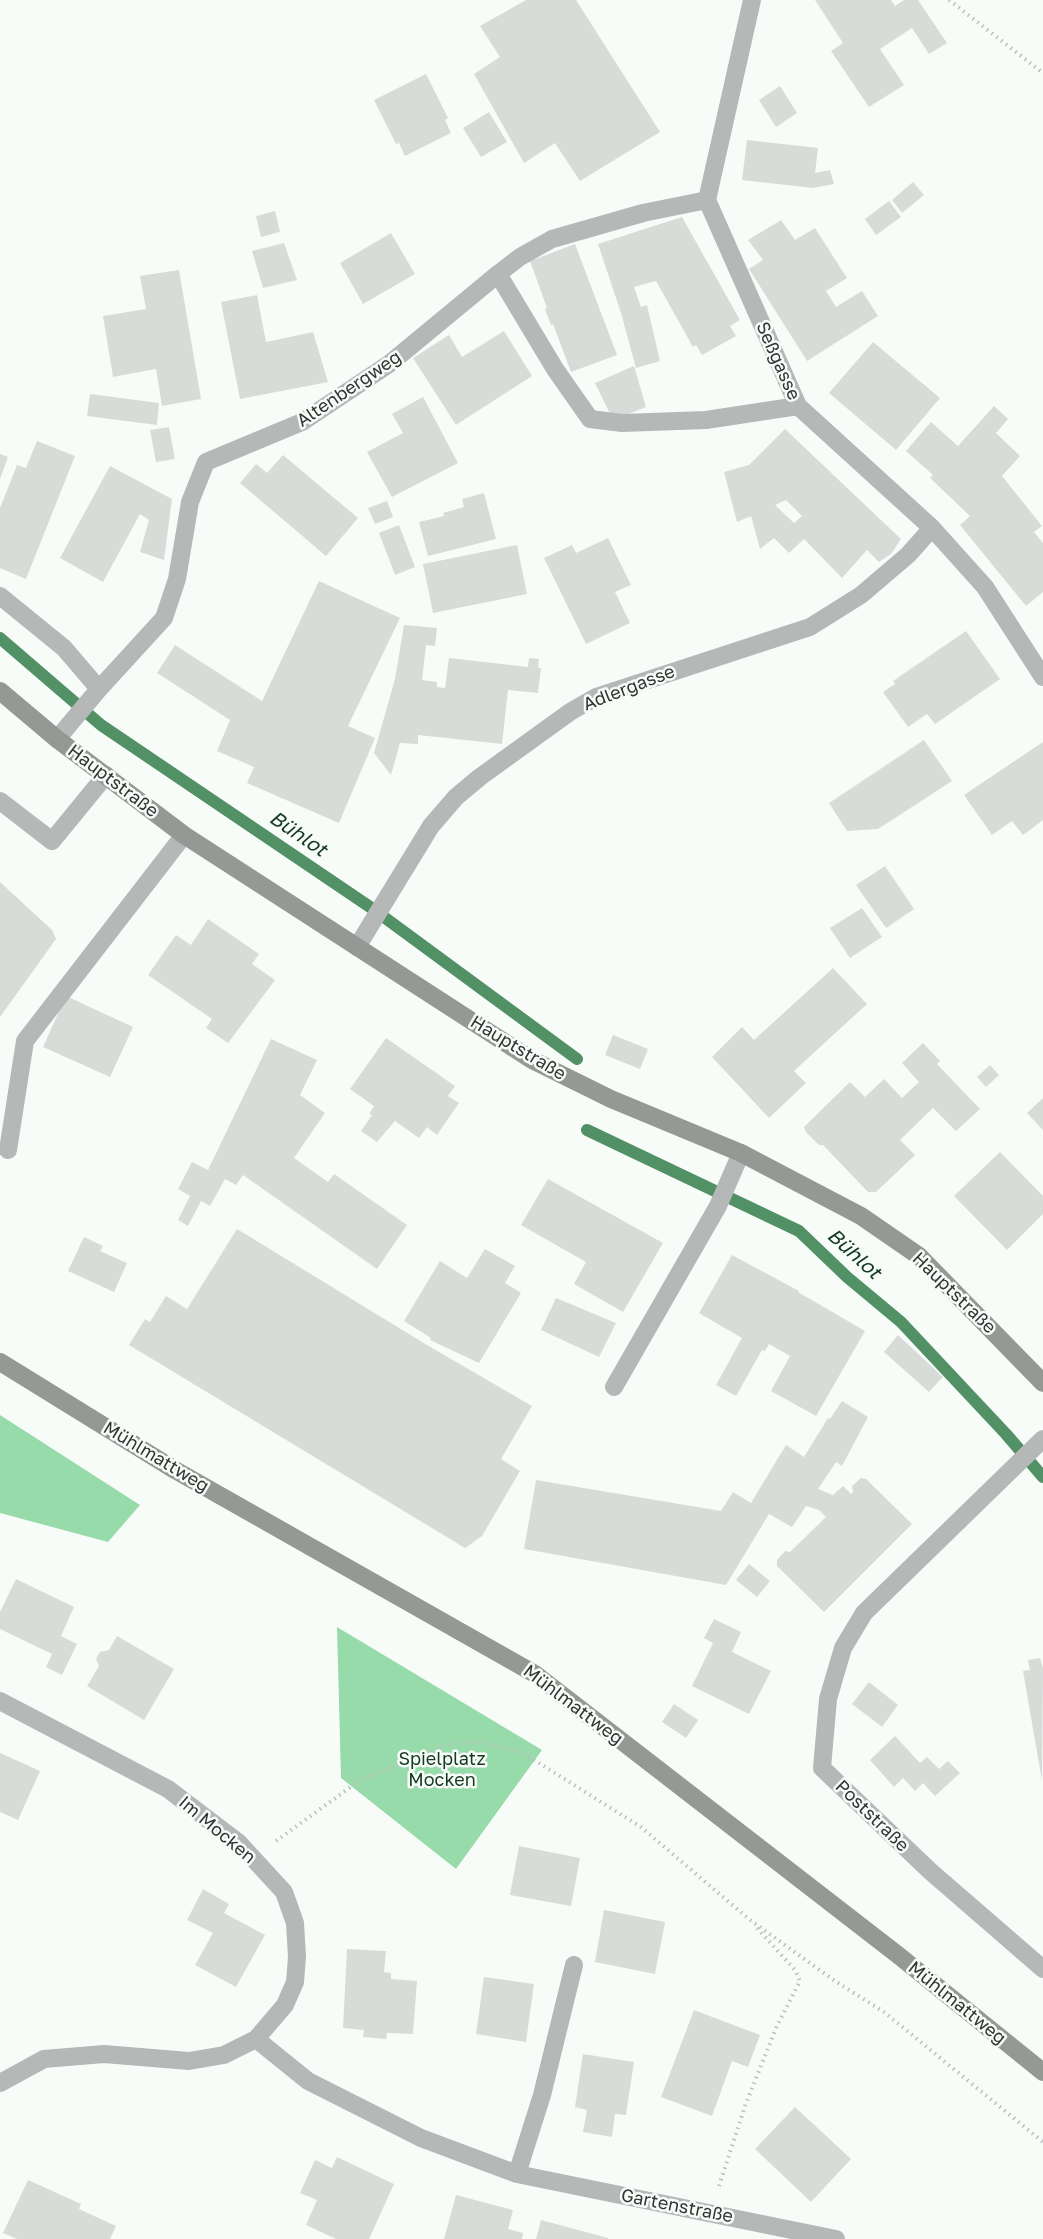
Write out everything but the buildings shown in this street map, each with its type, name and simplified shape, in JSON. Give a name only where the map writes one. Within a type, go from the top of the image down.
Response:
[{"type":"street","points":[[707,200],[752,0]]},
{"type":"street","name":"Altenbergweg","points":[[57,739],[164,618],[177,579],[190,502],[206,462],[302,422],[389,364],[498,274],[520,257],[552,238],[643,213],[707,200]]},
{"type":"street","name":"Seßgasse","points":[[707,200],[798,406],[932,528],[985,587],[1043,677]]},
{"type":"street","points":[[498,274],[555,369],[590,419],[622,423],[706,420],[798,406]]},
{"type":"street","name":"Adlergasse","points":[[357,947],[431,826],[456,797],[480,777],[570,712],[596,697],[810,627],[861,595],[908,555],[932,528]]},
{"type":"street","points":[[0,596],[64,648],[99,689]]},
{"type":"street","name":"Hauptstraße","points":[[0,691],[57,739],[184,835],[531,1060],[611,1099],[741,1153],[861,1216],[919,1256],[1043,1383]]},
{"type":"street","points":[[0,801],[52,841],[106,775]]},
{"type":"street","points":[[8,1150],[25,1041],[184,835]]},
{"type":"street","points":[[614,1387],[718,1206],[741,1153]]},
{"type":"street","name":"Mühlmattweg","points":[[0,1362],[175,1470],[535,1674],[898,1955],[1043,2072]]},
{"type":"street","name":"Poststraße","points":[[1043,1439],[864,1614],[843,1648],[828,1699],[822,1768],[930,1871],[1043,1969]]},
{"type":"street","name":"Im Mocken","points":[[0,1701],[168,1789],[239,1843],[284,1892],[295,1923],[297,1957],[295,1982],[285,2005],[256,2039],[224,2055],[189,2061],[104,2054],[44,2060],[0,2083]]},
{"type":"street","points":[[518,2174],[542,2095],[574,1965]]},
{"type":"street","name":"Gartenstraße","points":[[256,2039],[308,2081],[421,2138],[518,2174],[836,2239]]},
{"type":"path","points":[[949,0],[1043,73]]},
{"type":"path","points":[[254,1859],[283,1835],[359,1781],[450,1743],[482,1742],[524,1753],[641,1827],[750,1920],[884,2013],[1043,2142]]},
{"type":"path","points":[[710,2213],[745,2106],[776,2028],[800,1981],[795,1970],[750,1920]]},
{"type":"green space","points":[[0,1415],[140,1505],[108,1542],[0,1513]]},
{"type":"green space","name":"Spielplatz Mocken","points":[[337,1627],[542,1750],[456,1869],[341,1778]]},
{"type":"waterway","name":"Bühlot","points":[[0,638],[101,725],[373,909],[577,1059]]},
{"type":"waterway","name":"Bühlot","points":[[587,1130],[799,1231],[847,1277],[901,1322],[1043,1477]]}]
